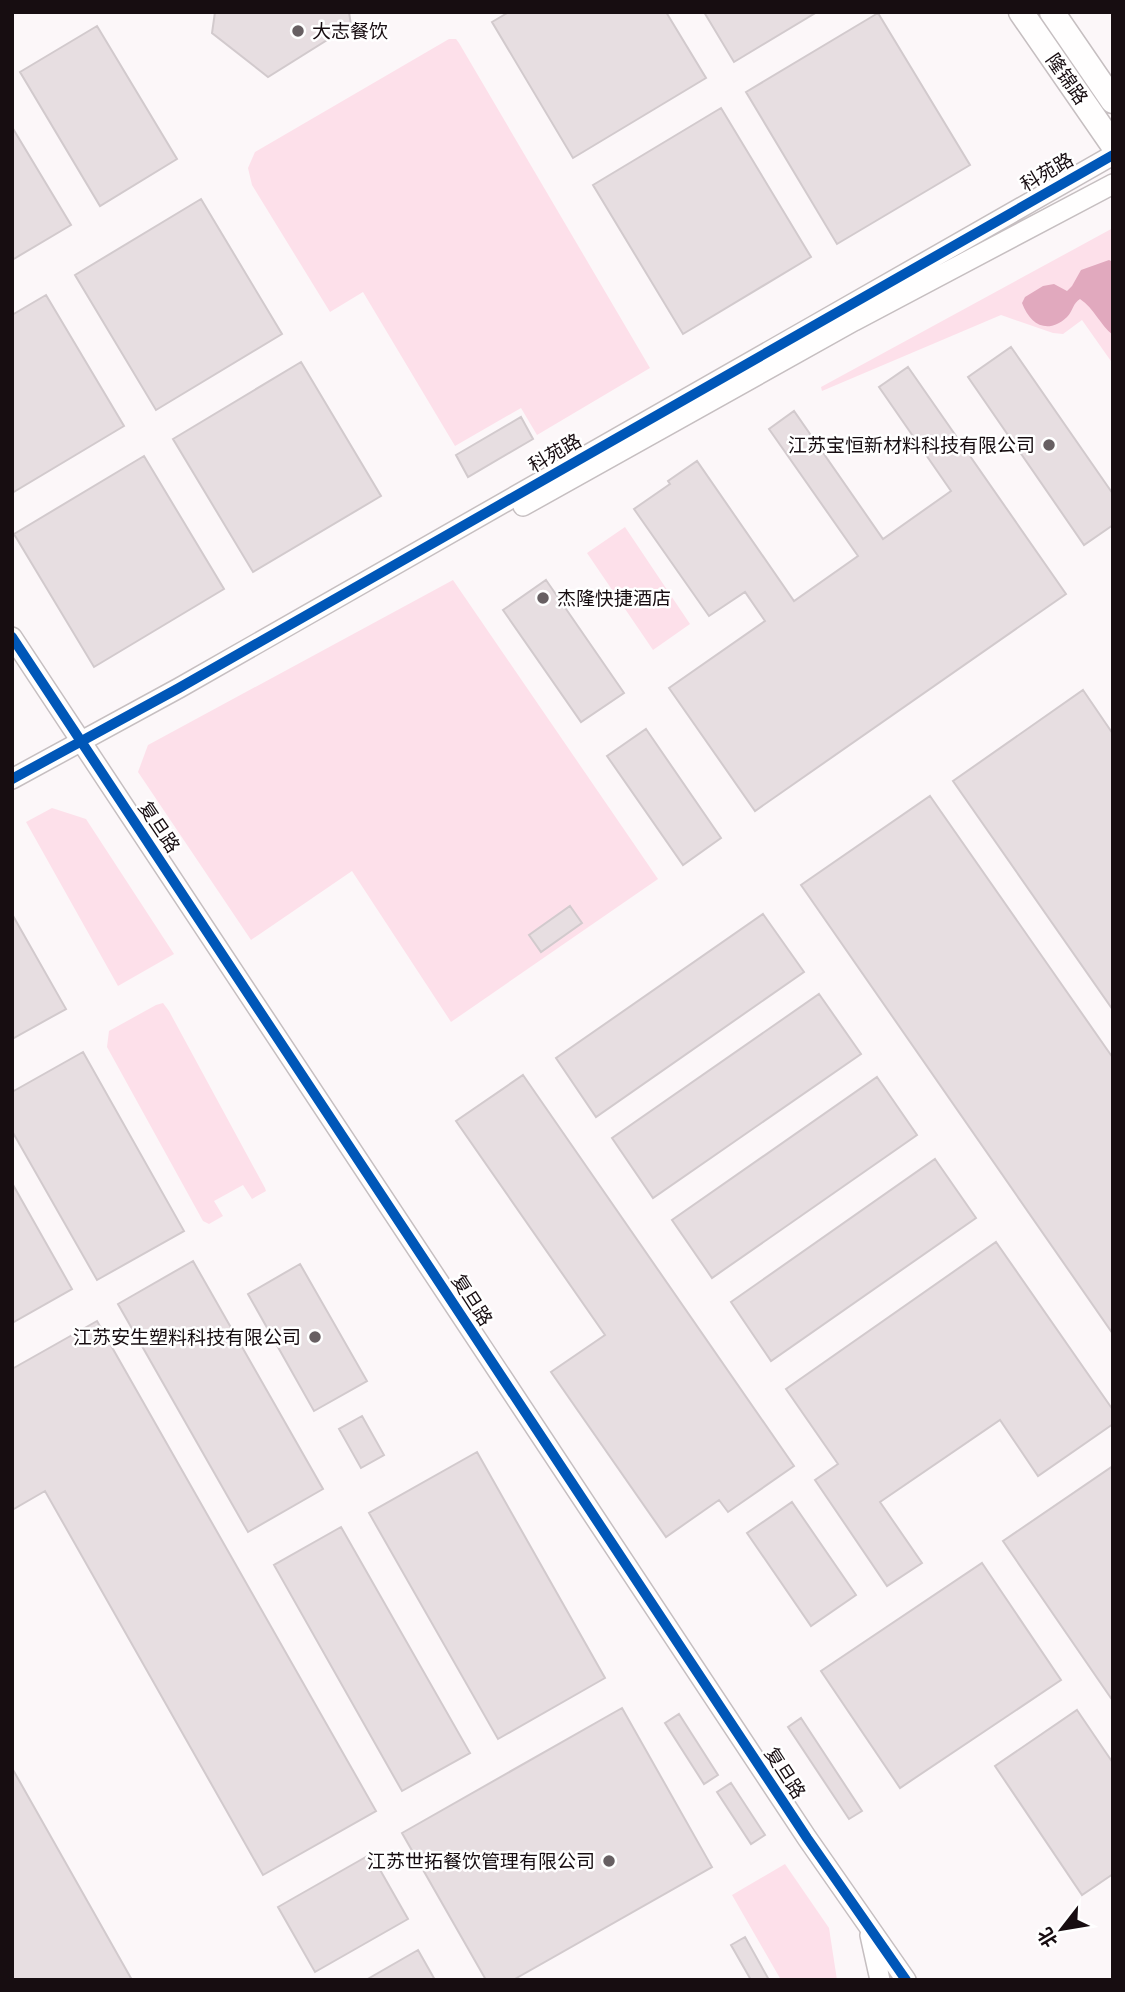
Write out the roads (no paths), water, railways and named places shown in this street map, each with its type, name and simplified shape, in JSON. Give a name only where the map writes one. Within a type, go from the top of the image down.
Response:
[{"type":"main road","name":"隆锦路","points":[[1021,12],[1113,145]]},
{"type":"main road","name":"隆锦路","points":[[1052,12],[1113,101]]},
{"type":"street","name":"科苑路","points":[[12,792],[179,688],[1113,155]]},
{"type":"street","name":"科苑路","points":[[12,779],[85,746],[842,328],[1113,184]]},
{"type":"street","name":"复旦路","points":[[12,637],[800,1826],[906,1980]]},
{"type":"street","points":[[868,1924],[880,1980]]},
{"type":"place","name":"大志餐饮","points":[[298,31]]},
{"type":"place","name":"江苏宝恒新材料科技有限公司","points":[[1049,445]]},
{"type":"place","name":"杰隆快捷酒店","points":[[543,598]]},
{"type":"place","name":"江苏安生塑料科技有限公司","points":[[315,1337]]},
{"type":"place","name":"江苏世拓餐饮管理有限公司","points":[[609,1861]]}]
